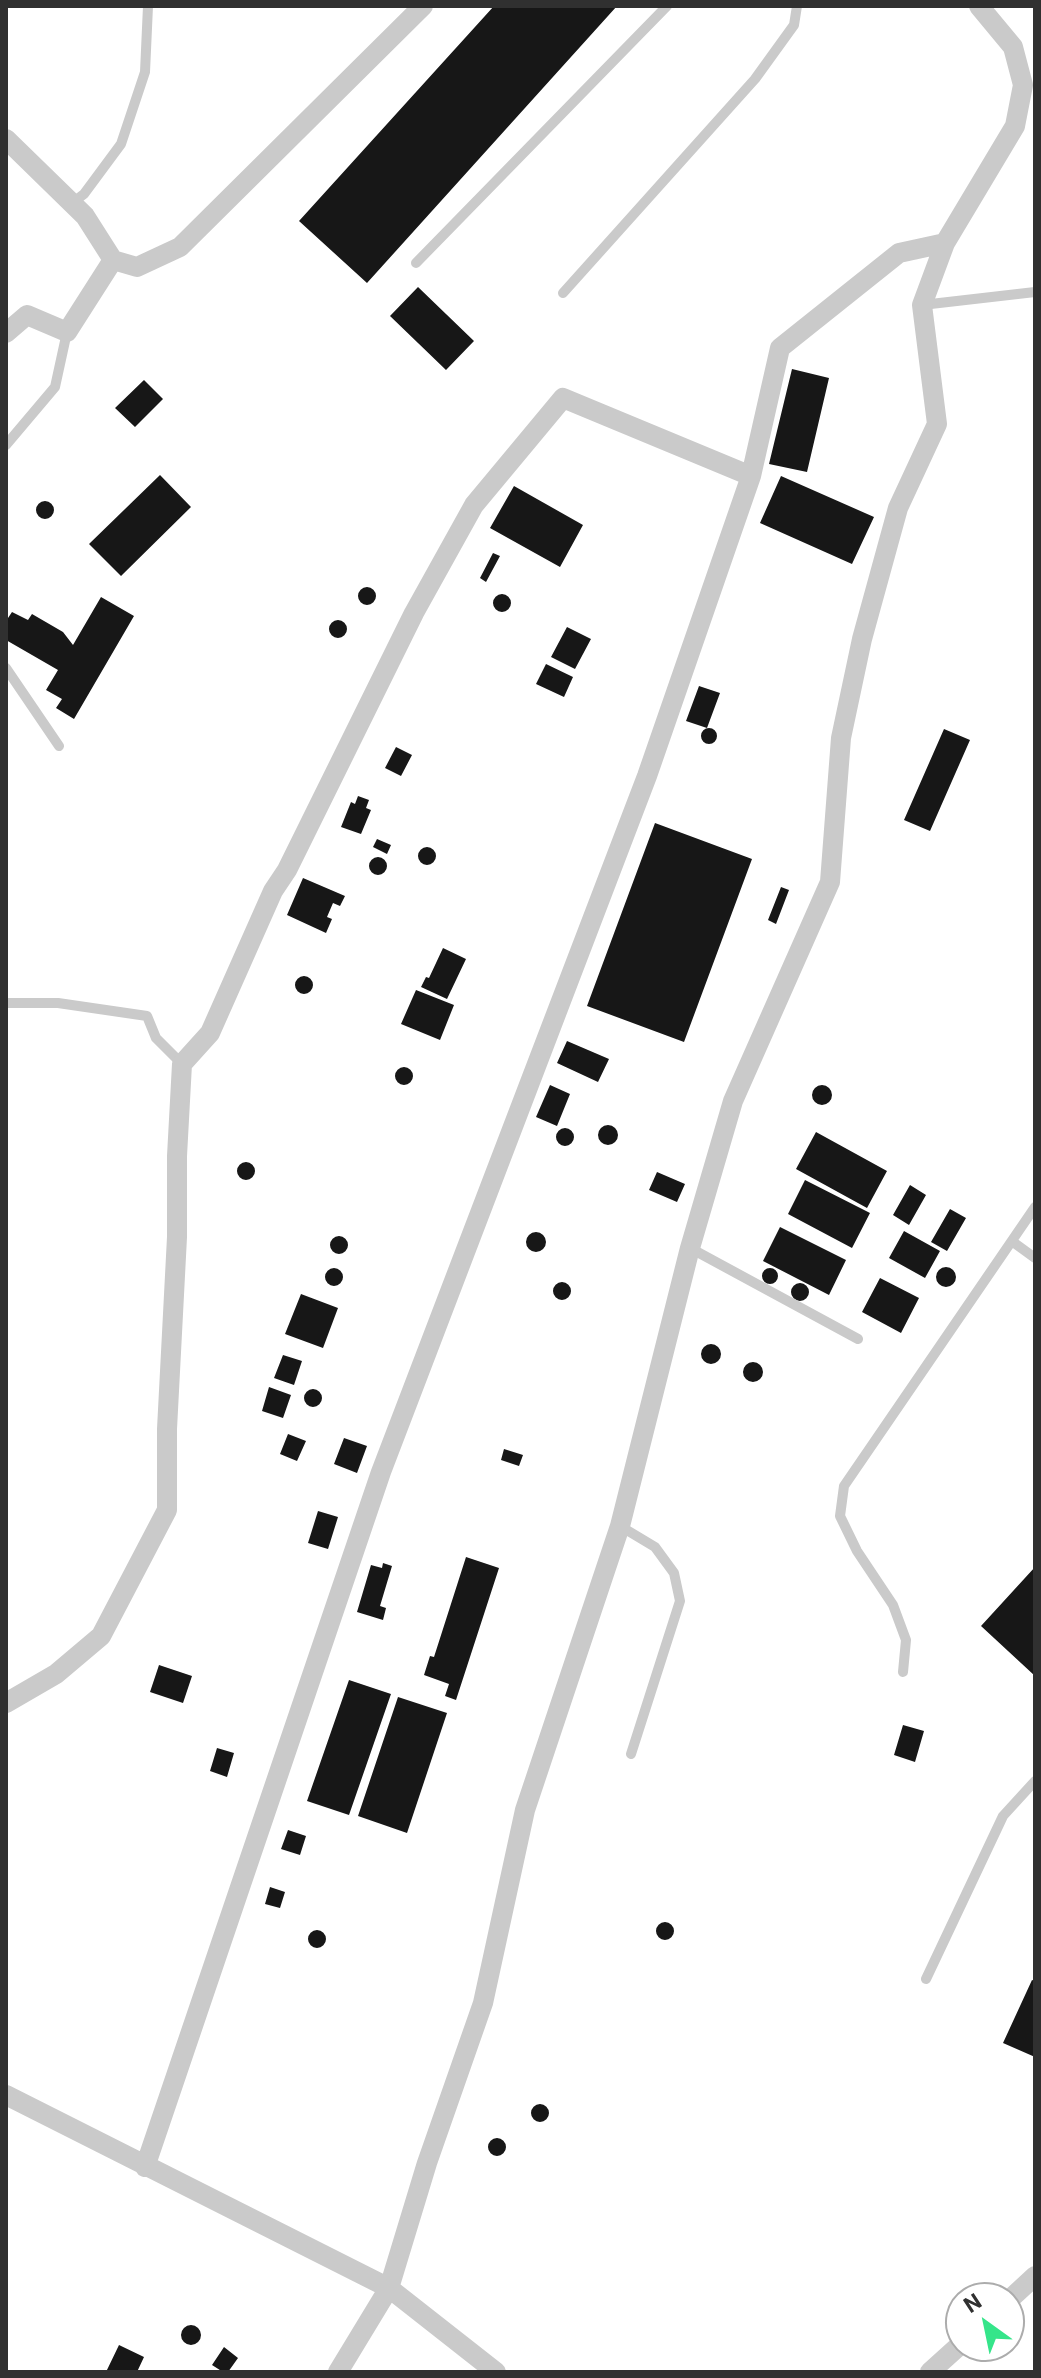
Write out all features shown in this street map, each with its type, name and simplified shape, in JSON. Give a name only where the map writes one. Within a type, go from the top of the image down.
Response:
[{"type":"street","points":[[6,139],[85,216],[113,260],[137,267],[180,247],[423,6]]},
{"type":"street","points":[[338,2372],[389,2288],[427,2163],[483,2003],[525,1810],[620,1526],[690,1248],[733,1101],[830,882],[841,738],[862,639],[898,508],[937,424],[922,305],[945,243],[1015,126],[1029,84],[1013,47],[979,6]]},
{"type":"street","points":[[145,2167],[381,1472],[647,776],[751,476],[780,348],[899,253],[945,243]]},
{"type":"street","points":[[6,333],[27,315],[67,332],[113,260]]},
{"type":"street","points":[[6,1703],[56,1674],[101,1636],[167,1510],[167,1429],[182,1064],[210,1033],[273,891],[287,870],[414,613],[474,505],[563,398],[751,476]]},
{"type":"street","points":[[6,2095],[389,2288],[496,2372]]},
{"type":"street","points":[[930,2372],[945,2358]]},
{"type":"lane","points":[[72,203],[84,194],[121,144],[145,72],[148,6]]},
{"type":"lane","points":[[416,263],[667,6]]},
{"type":"lane","points":[[563,293],[755,79],[794,25],[797,6]]},
{"type":"lane","points":[[922,305],[1035,292]]},
{"type":"lane","points":[[6,445],[55,387],[67,332]]},
{"type":"lane","points":[[6,668],[59,746]]},
{"type":"lane","points":[[6,1003],[58,1003],[147,1016],[156,1038],[182,1064]]},
{"type":"lane","points":[[903,1672],[906,1640],[893,1605],[857,1551],[840,1516],[844,1486],[1035,1207]]},
{"type":"lane","points":[[1013,1242],[1035,1258]]},
{"type":"lane","points":[[690,1248],[858,1339]]},
{"type":"lane","points":[[620,1526],[655,1547],[674,1573],[680,1601],[631,1754]]},
{"type":"lane","points":[[926,1979],[1003,1816],[1035,1781]]},
{"type":"building","points":[[494,6],[617,6],[367,283],[299,221]]},
{"type":"building","points":[[418,287],[474,341],[446,370],[390,316]]},
{"type":"building","points":[[792,369],[829,378],[807,472],[769,464]]},
{"type":"building","points":[[144,380],[163,399],[135,427],[115,408]]},
{"type":"building","points":[[160,475],[191,507],[121,576],[89,544]]},
{"type":"building","points":[[781,476],[874,517],[852,564],[760,523]]},
{"type":"building","points":[[514,486],[583,525],[560,567],[490,528]]},
{"type":"building","points":[[41,501],[49,501],[54,510],[52,517],[41,519],[36,514],[36,506]]},
{"type":"building","points":[[493,553],[500,556],[486,582],[480,578]]},
{"type":"building","points":[[367,587],[376,596],[367,605],[358,596]]},
{"type":"building","points":[[498,594],[506,594],[511,603],[509,610],[498,612],[493,607],[493,599]]},
{"type":"building","points":[[101,597],[134,616],[74,719],[56,708],[62,699],[46,690],[58,670],[6,640],[6,621],[12,612],[28,620],[32,614],[63,632],[73,645]]},
{"type":"building","points":[[334,620],[342,620],[347,629],[345,636],[334,638],[329,633],[329,625]]},
{"type":"building","points":[[567,627],[591,639],[575,669],[551,657]]},
{"type":"building","points":[[546,664],[573,677],[564,697],[536,684]]},
{"type":"building","points":[[699,686],[720,693],[707,728],[686,721]]},
{"type":"building","points":[[709,728],[717,736],[709,744],[701,736]]},
{"type":"building","points":[[944,729],[970,740],[930,831],[904,820]]},
{"type":"building","points":[[396,747],[412,755],[401,776],[385,768]]},
{"type":"building","points":[[358,796],[369,800],[366,808],[371,810],[361,834],[341,827],[351,802],[355,804]]},
{"type":"building","points":[[655,823],[752,859],[684,1042],[587,1006]]},
{"type":"building","points":[[377,839],[391,845],[387,854],[373,847]]},
{"type":"building","points":[[423,847],[431,847],[436,856],[434,863],[423,865],[418,860],[418,852]]},
{"type":"building","points":[[378,857],[387,866],[378,875],[369,866]]},
{"type":"building","points":[[303,878],[345,896],[340,906],[333,903],[327,917],[332,919],[326,933],[287,915]]},
{"type":"building","points":[[781,887],[789,890],[776,924],[768,920]]},
{"type":"building","points":[[443,948],[466,959],[447,999],[421,987],[426,977],[429,978]]},
{"type":"building","points":[[300,976],[308,976],[313,985],[311,992],[300,994],[295,989],[295,981]]},
{"type":"building","points":[[416,990],[454,1005],[440,1040],[401,1024]]},
{"type":"building","points":[[567,1041],[609,1059],[598,1082],[557,1063]]},
{"type":"building","points":[[400,1067],[408,1067],[413,1076],[411,1083],[400,1085],[395,1080],[395,1072]]},
{"type":"building","points":[[550,1085],[570,1094],[557,1126],[536,1117]]},
{"type":"building","points":[[822,1085],[829,1088],[832,1095],[829,1102],[822,1105],[815,1102],[812,1095],[815,1088]]},
{"type":"building","points":[[608,1125],[615,1128],[618,1135],[615,1142],[608,1145],[601,1142],[598,1135],[601,1128]]},
{"type":"building","points":[[561,1128],[569,1128],[574,1137],[572,1144],[561,1146],[556,1141],[556,1133]]},
{"type":"building","points":[[816,1132],[887,1171],[867,1208],[796,1169]]},
{"type":"building","points":[[242,1162],[250,1162],[255,1171],[253,1178],[242,1180],[237,1175],[237,1167]]},
{"type":"building","points":[[657,1172],[685,1184],[677,1202],[649,1190]]},
{"type":"building","points":[[805,1180],[870,1213],[852,1248],[788,1214]]},
{"type":"building","points":[[910,1185],[926,1195],[909,1225],[893,1215]]},
{"type":"building","points":[[950,1209],[966,1218],[947,1251],[931,1242]]},
{"type":"building","points":[[780,1227],[846,1260],[829,1295],[763,1261]]},
{"type":"building","points":[[904,1231],[940,1251],[925,1278],[889,1258]]},
{"type":"building","points":[[536,1232],[543,1235],[546,1242],[543,1249],[536,1252],[529,1249],[526,1242],[529,1235]]},
{"type":"building","points":[[335,1236],[343,1236],[348,1245],[346,1252],[335,1254],[330,1249],[330,1241]]},
{"type":"building","points":[[946,1267],[953,1270],[956,1277],[953,1284],[946,1287],[939,1284],[936,1277],[939,1270]]},
{"type":"building","points":[[330,1268],[338,1268],[343,1277],[341,1284],[330,1286],[325,1281],[325,1273]]},
{"type":"building","points":[[770,1268],[778,1276],[770,1284],[762,1276]]},
{"type":"building","points":[[880,1278],[919,1298],[901,1333],[862,1312]]},
{"type":"building","points":[[558,1282],[566,1282],[571,1291],[569,1298],[558,1300],[553,1295],[553,1287]]},
{"type":"building","points":[[800,1283],[809,1292],[800,1301],[791,1292]]},
{"type":"building","points":[[301,1294],[338,1308],[323,1348],[285,1334]]},
{"type":"building","points":[[711,1344],[718,1347],[721,1354],[718,1361],[711,1364],[704,1361],[701,1354],[704,1347]]},
{"type":"building","points":[[283,1355],[302,1361],[294,1385],[274,1378]]},
{"type":"building","points":[[753,1362],[760,1365],[763,1372],[760,1379],[753,1382],[746,1379],[743,1372],[746,1365]]},
{"type":"building","points":[[269,1387],[291,1395],[283,1418],[262,1411]]},
{"type":"building","points":[[309,1389],[317,1389],[322,1398],[320,1405],[309,1407],[304,1402],[304,1394]]},
{"type":"building","points":[[288,1434],[306,1441],[297,1461],[280,1454]]},
{"type":"building","points":[[344,1438],[367,1446],[357,1473],[334,1464]]},
{"type":"building","points":[[504,1449],[523,1455],[519,1466],[501,1460]]},
{"type":"building","points":[[318,1511],[338,1517],[328,1549],[308,1543]]},
{"type":"building","points":[[466,1557],[499,1568],[456,1700],[445,1696],[449,1684],[424,1675],[430,1656],[434,1657]]},
{"type":"building","points":[[383,1563],[392,1566],[380,1606],[386,1608],[383,1620],[357,1612],[371,1565],[382,1568]]},
{"type":"building","points":[[1035,1567],[1035,1676],[981,1626]]},
{"type":"building","points":[[159,1665],[192,1676],[183,1703],[150,1692]]},
{"type":"building","points":[[349,1680],[391,1694],[349,1815],[307,1801]]},
{"type":"building","points":[[398,1697],[447,1713],[407,1833],[358,1816]]},
{"type":"building","points":[[903,1725],[924,1731],[915,1762],[894,1755]]},
{"type":"building","points":[[217,1748],[234,1753],[227,1777],[210,1771]]},
{"type":"building","points":[[288,1830],[306,1836],[300,1855],[281,1849]]},
{"type":"building","points":[[270,1887],[285,1892],[280,1908],[265,1904]]},
{"type":"building","points":[[661,1922],[669,1922],[674,1931],[672,1938],[661,1940],[656,1935],[656,1927]]},
{"type":"building","points":[[313,1930],[321,1930],[326,1939],[324,1946],[313,1948],[308,1943],[308,1935]]},
{"type":"building","points":[[1032,1980],[1035,1981],[1035,2057],[1003,2043]]},
{"type":"building","points":[[536,2104],[544,2104],[549,2113],[547,2120],[536,2122],[531,2117],[531,2109]]},
{"type":"building","points":[[493,2138],[501,2138],[506,2147],[504,2154],[493,2156],[488,2151],[488,2143]]},
{"type":"building","points":[[191,2325],[198,2328],[201,2335],[198,2342],[191,2345],[184,2342],[181,2335],[184,2328]]},
{"type":"building","points":[[119,2345],[144,2357],[137,2372],[106,2372]]},
{"type":"building","points":[[224,2347],[238,2358],[228,2372],[212,2365]]}]
